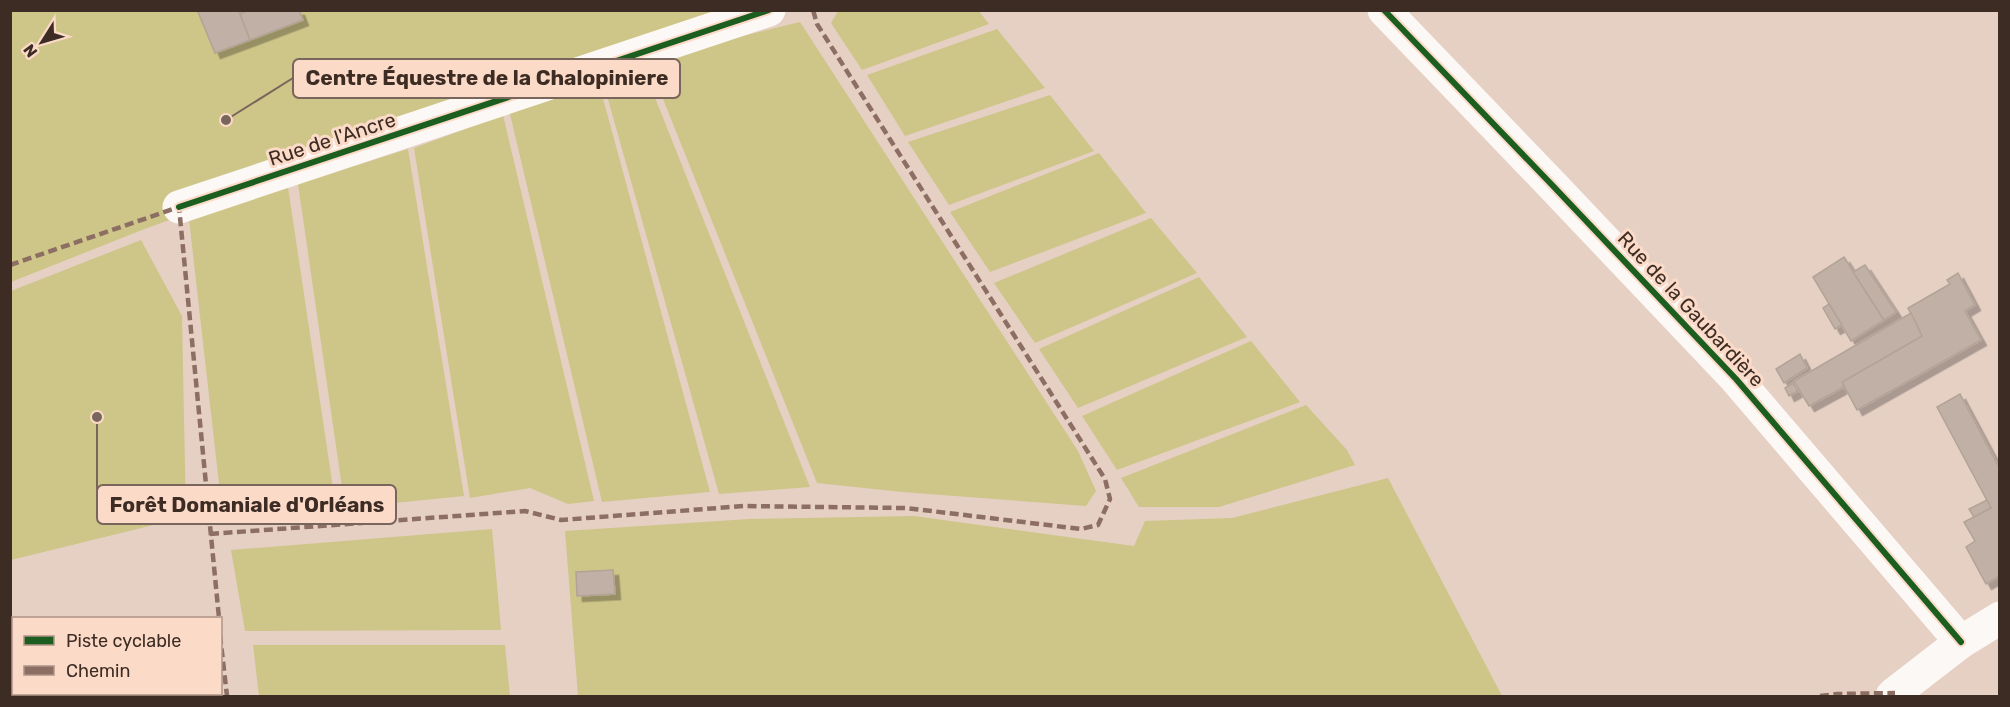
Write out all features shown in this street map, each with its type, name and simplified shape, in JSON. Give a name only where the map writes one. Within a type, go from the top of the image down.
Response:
[{"type":"street","name":"Rue de l'Ancre","points":[[179,207],[769,10]]},
{"type":"street","name":"Rue de la Gaubardière","points":[[1384,10],[1736,379],[1961,642]]},
{"type":"street","points":[[1892,696],[1961,642],[2000,618]]},
{"type":"shaded area","points":[[978,10],[989,24],[862,70],[831,23],[838,11]]},
{"type":"shaded area","points":[[11,11],[739,11],[142,230],[11,282]]},
{"type":"shaded area","points":[[800,22],[1078,451],[1096,491],[1086,506],[817,483],[649,64],[706,45]]},
{"type":"shaded area","points":[[997,29],[1045,88],[905,136],[867,75]]},
{"type":"shaded area","points":[[642,65],[810,487],[719,494],[602,78]]},
{"type":"shaded area","points":[[598,80],[710,492],[602,502],[509,110]]},
{"type":"shaded area","points":[[1050,95],[1094,151],[949,205],[908,142]]},
{"type":"shaded area","points":[[503,115],[594,501],[568,504],[530,488],[470,498],[414,148]]},
{"type":"shaded area","points":[[408,149],[464,496],[345,508],[298,184]]},
{"type":"shaded area","points":[[1099,153],[1146,213],[990,272],[950,212]]},
{"type":"shaded area","points":[[288,187],[336,508],[223,519],[189,219]]},
{"type":"shaded area","points":[[1151,218],[1197,273],[1035,343],[994,283]]},
{"type":"shaded area","points":[[141,240],[182,316],[186,517],[11,560],[11,291]]},
{"type":"shaded area","points":[[1199,277],[1247,337],[1078,408],[1039,349]]},
{"type":"shaded area","points":[[1251,341],[1300,402],[1117,470],[1082,416]]},
{"type":"shaded area","points":[[1306,405],[1347,450],[1355,465],[1219,507],[1139,507],[1121,478]]},
{"type":"shaded area","points":[[1388,478],[1502,696],[578,696],[565,531],[749,519],[914,516],[1134,546],[1145,521],[1232,518]]},
{"type":"shaded area","points":[[492,529],[501,630],[245,631],[231,550]]},
{"type":"shaded area","points":[[253,645],[505,645],[510,696],[259,696]]},
{"type":"building","points":[[201,10],[239,10],[250,40],[215,53],[198,12]]},
{"type":"building","points":[[249,10],[299,10],[303,20],[250,40],[240,14]]},
{"type":"building","points":[[1844,257],[1884,320],[1851,341],[1813,277]]},
{"type":"building","points":[[1865,265],[1896,312],[1884,320],[1853,272]]},
{"type":"building","points":[[1958,273],[1975,305],[1965,311],[1981,340],[1857,410],[1842,382],[1922,336],[1908,308],[1950,284],[1947,280]]},
{"type":"building","points":[[1829,304],[1842,325],[1835,329],[1823,308]]},
{"type":"building","points":[[1911,313],[1922,336],[1842,382],[1844,387],[1809,406],[1794,381]]},
{"type":"building","points":[[1800,354],[1807,368],[1784,383],[1776,369]]},
{"type":"building","points":[[1793,383],[1798,391],[1789,396],[1785,388]]},
{"type":"building","points":[[1960,394],[2000,469],[2000,576],[1986,584],[1966,547],[1975,541],[1964,522],[1991,508],[1937,407]]},
{"type":"building","points":[[1987,500],[1991,508],[1974,517],[1969,509]]},
{"type":"building","points":[[613,570],[615,594],[577,596],[576,572]]},
{"type":"marked path","points":[[210,534],[525,511],[561,520],[744,506],[906,508],[1081,529],[1098,525],[1110,499],[1105,479],[817,24],[813,10]]},
{"type":"marked path","points":[[10,265],[179,207],[219,617]]},
{"type":"marked path","points":[[222,652],[227,696]]},
{"type":"marked path","points":[[1820,696],[1895,693]]},
{"type":"cycle path","points":[[179,207],[769,10]]},
{"type":"cycle path","points":[[1384,10],[1736,379],[1961,642]]},
{"type":"place","name":"Centre Équestre de la Chalopiniere","points":[[226,120]]},
{"type":"place","name":"Forêt Domaniale d'Orléans","points":[[97,417]]}]
